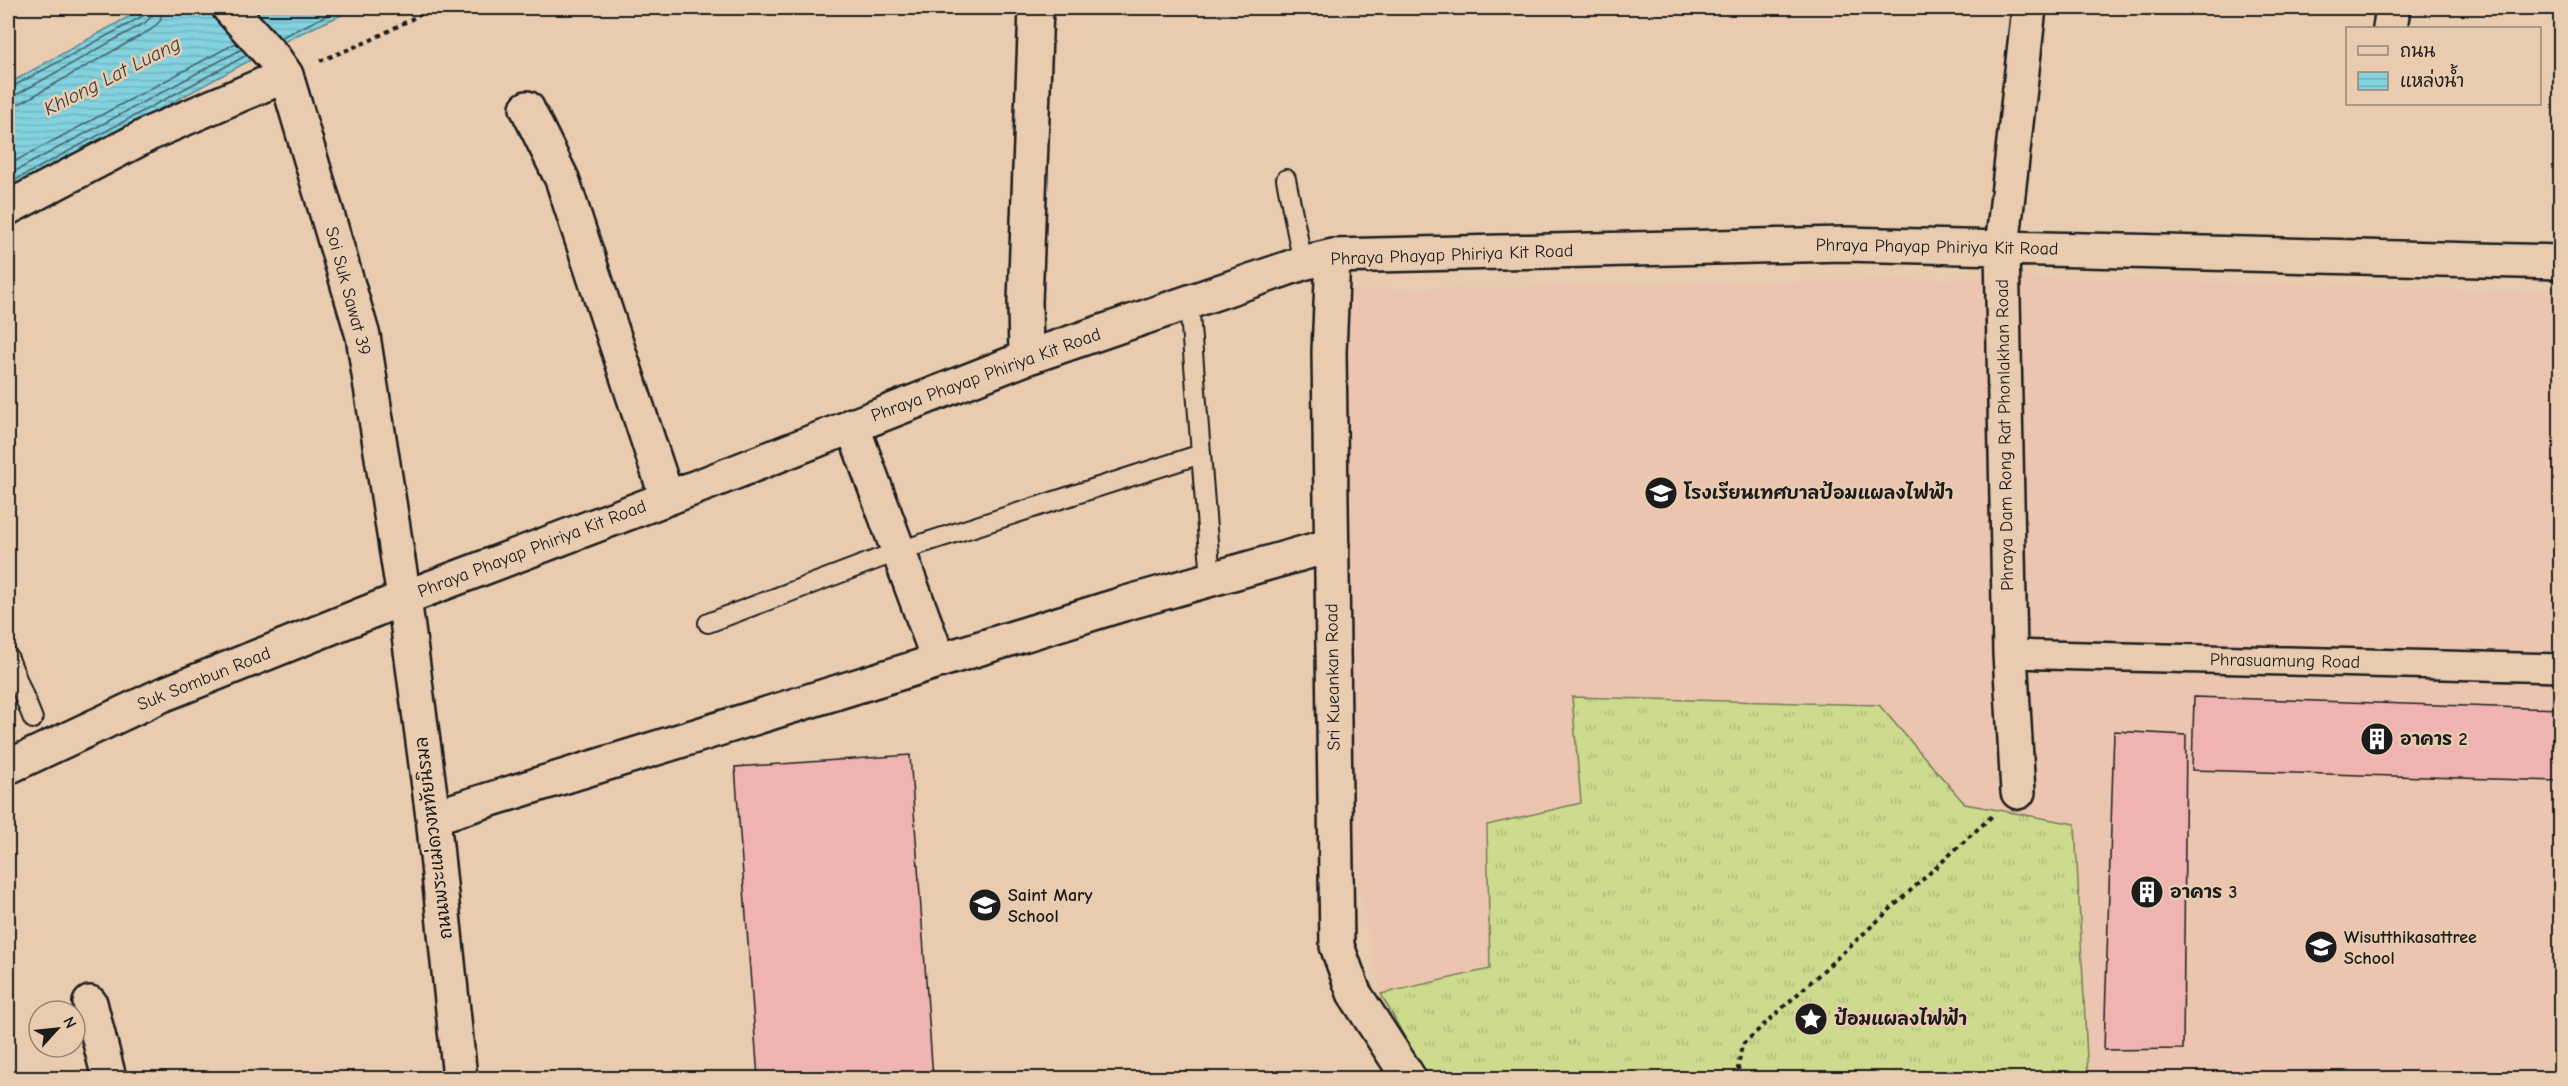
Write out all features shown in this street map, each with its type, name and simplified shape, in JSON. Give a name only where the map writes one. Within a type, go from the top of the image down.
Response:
[{"type":"street","name":"Soi Suk Sawat 39","points":[[229,8],[280,67],[363,336],[404,598]]},
{"type":"street","points":[[1026,358],[1025,302],[1036,8]]},
{"type":"street","name":"Phraya Dam Rong Rat Phonlakhan Road","points":[[2018,792],[2010,654],[2002,248],[2029,8]]},
{"type":"street","points":[[2390,27],[2392,8]]},
{"type":"street","points":[[8,208],[280,67]]},
{"type":"street","points":[[526,108],[562,179],[667,498]]},
{"type":"street","name":"Phraya Phayap Phiriya Kit Road","points":[[404,598],[1026,358],[1318,260],[1843,244],[2560,262]]},
{"type":"street","name":"Sri Kueankan Road","points":[[1318,260],[1329,351],[1337,946],[1354,993],[1409,1078]]},
{"type":"street","points":[[852,425],[939,661]]},
{"type":"street","points":[[433,817],[939,661],[1332,544]]},
{"type":"street","name":"Suk Sombun Road","points":[[8,767],[40,733],[162,695],[404,598]]},
{"type":"street","name":"ถนนพระแม่ดวงหทัยนิรมล","points":[[404,598],[433,817],[460,1078]]},
{"type":"street","name":"Phrasuamung Road","points":[[2010,654],[2560,668]]},
{"type":"street","points":[[90,1003],[109,1078]]},
{"type":"lane","points":[[1286,179],[1318,260]]},
{"type":"lane","points":[[1189,302],[1210,579]]},
{"type":"lane","points":[[708,623],[899,551],[1201,454]]},
{"type":"lane","points":[[8,656],[40,733]]},
{"type":"path","points":[[280,67],[369,41],[433,8]]},
{"type":"path","points":[[1744,1078],[1738,1068],[1742,1045],[2018,792]]},
{"type":"shaded area","points":[[2037,277],[2560,292],[2560,1071],[2089,1072],[2075,824],[1965,804],[1878,705],[1573,697],[1581,803],[1487,825],[1491,969],[1381,994],[1351,852],[1344,290]]},
{"type":"green space","points":[[1572,697],[1879,705],[1965,804],[2075,824],[2088,1078],[1427,1078],[1381,994],[1490,969],[1487,825],[1581,803]]},
{"type":"water","name":"Khlong Lat Luang","points":[[144,8],[357,8],[295,36],[8,191],[8,84]]},
{"type":"building","name":"อาคาร 2","points":[[2194,697],[2560,709],[2560,781],[2192,770]]},
{"type":"building","name":"อาคาร 3","points":[[2114,731],[2186,735],[2183,1049],[2104,1050]]},
{"type":"building","points":[[910,755],[933,1078],[758,1078],[735,767]]},
{"type":"place","name":"โรงเรียนเทศบาลป้อมแผลงไฟฟ้า","points":[[1661,493]]},
{"type":"place","name":"อาคาร 2","points":[[2377,739]]},
{"type":"place","name":"อาคาร 3","points":[[2147,892]]},
{"type":"place","name":"Saint Mary School","points":[[985,905]]},
{"type":"place","name":"Wisutthikasattree School","points":[[2321,947]]},
{"type":"place","name":"ป้อมแผลงไฟฟ้า","points":[[1811,1019]]}]
